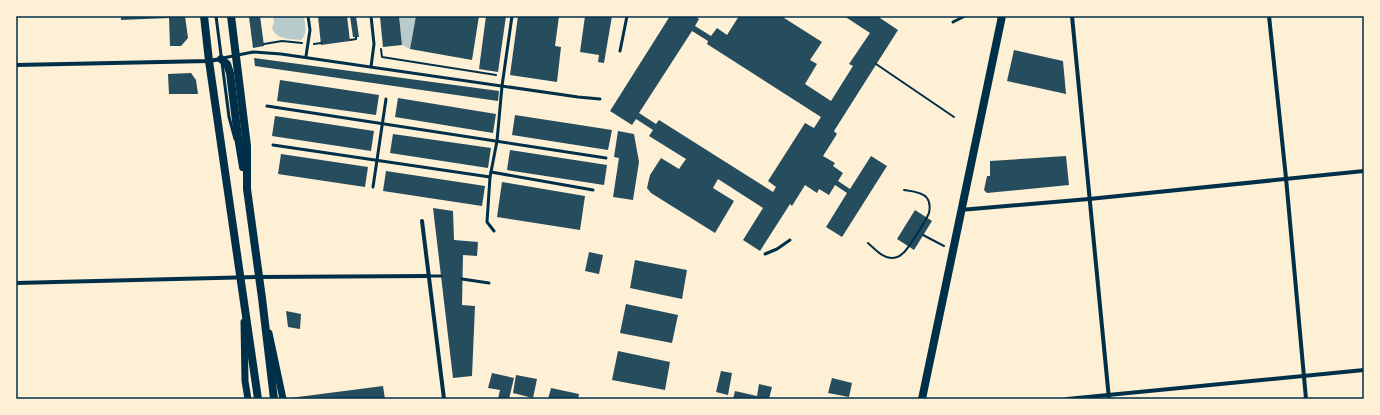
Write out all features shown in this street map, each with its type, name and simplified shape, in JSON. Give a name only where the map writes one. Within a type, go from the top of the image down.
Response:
[{"type":"main road","points":[[204,16],[209,61],[258,399]]},
{"type":"main road","points":[[231,16],[247,146],[248,189]]},
{"type":"main road","points":[[922,399],[960,210],[1002,16]]},
{"type":"main road","points":[[221,59],[227,64],[230,73],[238,137],[248,189],[274,399]]},
{"type":"street","points":[[1072,16],[1109,397]]},
{"type":"street","points":[[1269,16],[1286,178],[1306,399]]},
{"type":"street","points":[[16,65],[209,61],[221,59]]},
{"type":"street","points":[[960,210],[1089,199],[1364,171]]},
{"type":"street","points":[[422,221],[444,399]]},
{"type":"street","points":[[16,283],[259,277],[429,276]]},
{"type":"street","points":[[243,294],[245,381],[248,399]]},
{"type":"street","points":[[262,296],[283,399]]},
{"type":"street","points":[[1067,399],[1109,397],[1304,375],[1364,370]]},
{"type":"lane","points":[[216,16],[221,59],[253,52],[306,56],[371,67],[600,99]]},
{"type":"lane","points":[[306,56],[310,30],[308,16]]},
{"type":"lane","points":[[371,16],[374,44],[371,67]]},
{"type":"lane","points":[[494,231],[487,222],[490,177],[497,141],[503,77],[512,16]]},
{"type":"lane","points":[[620,50],[627,16]]},
{"type":"lane","points":[[953,22],[966,16]]},
{"type":"lane","points":[[373,187],[386,99]]},
{"type":"lane","points":[[267,106],[606,158]]},
{"type":"lane","points":[[273,145],[490,177]]},
{"type":"lane","points":[[491,172],[593,190]]},
{"type":"lane","points":[[765,254],[790,240]]},
{"type":"lane","points":[[429,276],[441,276]]},
{"type":"lane","points":[[462,279],[489,283]]},
{"type":"path","points":[[350,40],[356,39],[356,37]]},
{"type":"path","points":[[264,44],[282,41],[321,44]]},
{"type":"path","points":[[380,43],[382,57],[503,77]]},
{"type":"path","points":[[876,64],[954,117]]},
{"type":"path","points":[[868,243],[881,255],[891,258],[902,255],[909,247],[927,217],[930,208],[927,196],[904,190]]},
{"type":"path","points":[[923,235],[952,250]]},
{"type":"shaded area","points":[[273,16],[304,16],[306,29],[305,35],[301,40],[280,37],[272,28],[274,22]]},
{"type":"shaded area","points":[[399,16],[416,16],[410,49],[402,45]]},
{"type":"building","points":[[121,16],[185,16],[188,38],[181,46],[170,46],[169,18],[121,20]]},
{"type":"building","points":[[260,16],[264,46],[253,48],[249,17]]},
{"type":"building","points":[[318,16],[347,16],[350,41],[321,45]]},
{"type":"building","points":[[350,16],[356,16],[359,37],[353,37]]},
{"type":"building","points":[[399,16],[402,45],[383,47],[380,17]]},
{"type":"building","points":[[416,16],[479,16],[472,60],[410,49]]},
{"type":"building","points":[[486,16],[506,16],[498,72],[479,69]]},
{"type":"building","points":[[518,16],[559,16],[555,46],[561,47],[557,82],[510,75]]},
{"type":"building","points":[[585,16],[612,16],[604,63],[598,62],[599,55],[580,52]]},
{"type":"building","points":[[670,16],[695,16],[699,19],[695,26],[711,36],[717,28],[727,35],[739,16],[781,16],[822,42],[810,60],[817,64],[805,84],[831,101],[853,66],[849,64],[870,33],[844,16],[877,16],[898,30],[834,131],[837,134],[823,156],[835,163],[833,166],[843,173],[838,181],[850,189],[871,156],[887,166],[842,237],[826,227],[847,193],[835,185],[829,195],[819,189],[817,193],[805,185],[792,206],[790,204],[760,251],[743,240],[763,208],[718,179],[713,188],[734,201],[715,233],[651,193],[647,188],[650,175],[661,158],[679,169],[686,159],[649,136],[653,130],[636,119],[632,125],[610,111]],"holes":[[[692,31],[708,41],[707,44],[821,117],[814,128],[805,123],[768,181],[776,187],[773,192],[659,120],[656,124],[639,113]]]},
{"type":"building","points":[[1014,50],[1063,61],[1066,94],[1007,81]]},
{"type":"building","points":[[254,58],[499,91],[498,101],[255,66]]},
{"type":"building","points":[[191,73],[196,80],[198,94],[169,94],[168,74]]},
{"type":"building","points":[[280,80],[379,95],[376,115],[277,101]]},
{"type":"building","points":[[398,98],[496,114],[493,133],[395,117]]},
{"type":"building","points":[[515,115],[612,130],[608,150],[512,135]]},
{"type":"building","points":[[275,116],[374,131],[371,151],[272,136]]},
{"type":"building","points":[[618,131],[634,134],[639,162],[633,200],[613,197],[619,158],[614,157]]},
{"type":"building","points":[[393,134],[491,148],[488,168],[390,153]]},
{"type":"building","points":[[510,150],[607,165],[604,185],[507,170]]},
{"type":"building","points":[[281,154],[368,167],[365,187],[278,174]]},
{"type":"building","points":[[1066,156],[1069,185],[987,193],[984,190],[987,176],[990,176],[990,161]]},
{"type":"building","points":[[386,171],[485,186],[482,206],[383,191]]},
{"type":"building","points":[[502,182],[585,196],[580,230],[497,217]]},
{"type":"building","points":[[433,208],[453,211],[454,240],[478,242],[477,256],[463,255],[462,305],[475,306],[472,376],[453,378]]},
{"type":"building","points":[[915,210],[932,221],[914,250],[897,239]]},
{"type":"building","points":[[589,252],[603,255],[599,274],[585,271]]},
{"type":"building","points":[[635,260],[687,270],[682,299],[630,288]]},
{"type":"building","points":[[626,304],[678,315],[672,343],[620,333]]},
{"type":"building","points":[[286,311],[301,314],[300,329],[288,327]]},
{"type":"building","points":[[618,351],[670,362],[665,390],[612,380]]},
{"type":"building","points":[[721,371],[732,373],[728,395],[716,392]]},
{"type":"building","points":[[492,373],[514,378],[509,399],[498,399],[500,390],[488,388]]},
{"type":"building","points":[[516,375],[537,379],[533,398],[513,393]]},
{"type":"building","points":[[832,378],[852,383],[849,397],[828,393]]},
{"type":"building","points":[[759,384],[772,387],[769,399],[733,399],[735,391],[757,396]]},
{"type":"building","points":[[383,386],[385,399],[290,399],[290,398]]},
{"type":"building","points":[[551,388],[579,394],[578,399],[548,399]]}]
